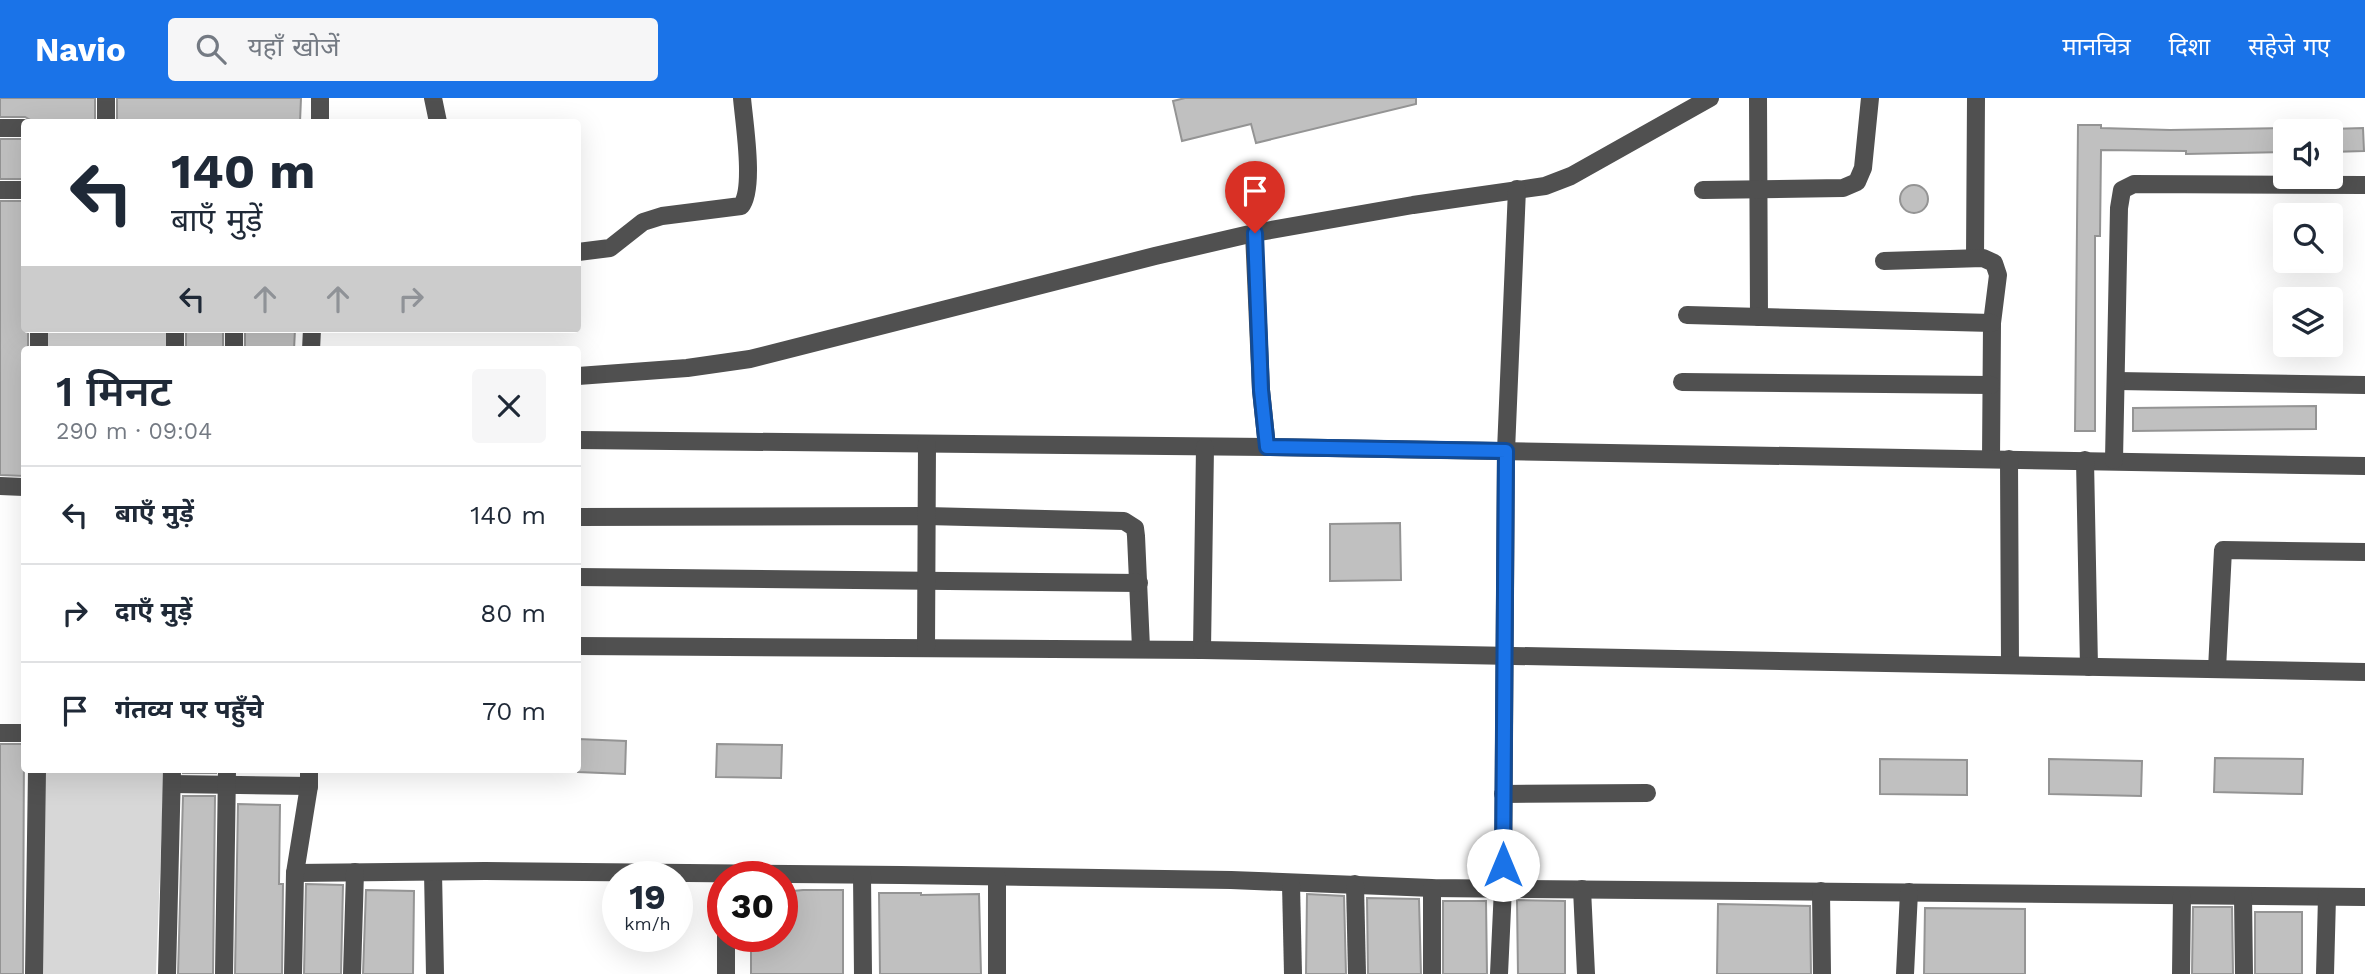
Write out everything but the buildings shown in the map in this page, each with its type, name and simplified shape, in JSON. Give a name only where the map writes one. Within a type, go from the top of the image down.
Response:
[{"type":"street","points":[[106,98],[106,119]]},
{"type":"street","points":[[320,98],[320,119]]},
{"type":"street","points":[[433,98],[437,119]]},
{"type":"street","points":[[581,253],[610,248],[643,222],[662,216],[741,206],[745,201],[747,178],[742,98]]},
{"type":"street","points":[[581,376],[687,368],[750,359],[1255,233],[1545,186],[1571,176],[1710,98]]},
{"type":"street","points":[[1758,98],[1759,317]]},
{"type":"street","points":[[1703,190],[1843,188],[1857,182],[1863,168],[1870,98]]},
{"type":"street","points":[[1975,258],[1976,98]]},
{"type":"street","points":[[0,128],[21,128]]},
{"type":"street","points":[[2114,460],[2119,208],[2125,186],[2365,185]]},
{"type":"street","points":[[1499,974],[1503,888],[1506,451],[1517,189]]},
{"type":"street","points":[[0,190],[21,191]]},
{"type":"street","points":[[1255,233],[1261,390],[1267,447]]},
{"type":"street","points":[[1884,261],[1975,258],[1990,259],[1997,268],[1992,323],[1991,385],[2000,459],[2010,665]]},
{"type":"street","points":[[1687,315],[1992,323]]},
{"type":"street","points":[[2117,381],[2365,385]]},
{"type":"street","points":[[1682,383],[1991,385]]},
{"type":"street","points":[[581,440],[1205,446],[2365,466]]},
{"type":"street","points":[[926,648],[927,444]]},
{"type":"street","points":[[1202,650],[1205,446]]},
{"type":"street","points":[[2085,460],[2089,667]]},
{"type":"street","points":[[0,486],[21,486]]},
{"type":"street","points":[[581,517],[926,516],[1124,521],[1135,528],[1141,648]]},
{"type":"street","points":[[2217,669],[2223,550],[2365,552]]},
{"type":"street","points":[[581,577],[1139,583]]},
{"type":"street","points":[[581,646],[1141,648],[2365,672]]},
{"type":"street","points":[[0,733],[21,733]]},
{"type":"street","points":[[34,974],[37,773]]},
{"type":"street","points":[[166,974],[172,777],[309,778],[295,873],[293,974]]},
{"type":"street","points":[[224,974],[227,777]]},
{"type":"street","points":[[1503,794],[1647,793]]},
{"type":"street","points":[[352,974],[355,872]]},
{"type":"street","points":[[433,872],[435,974]]},
{"type":"street","points":[[295,873],[707,875]]},
{"type":"street","points":[[798,875],[1231,880],[1432,888],[2365,897]]},
{"type":"street","points":[[862,875],[863,974]]},
{"type":"street","points":[[997,877],[997,974]]},
{"type":"street","points":[[1291,884],[1293,974]]},
{"type":"street","points":[[1355,884],[1357,974]]},
{"type":"street","points":[[1432,888],[1432,974]]},
{"type":"street","points":[[1582,889],[1586,974]]},
{"type":"street","points":[[1821,891],[1822,974]]},
{"type":"street","points":[[1905,974],[1909,892]]},
{"type":"street","points":[[2181,974],[2182,895]]},
{"type":"street","points":[[2243,896],[2244,974]]},
{"type":"street","points":[[2325,974],[2327,897]]},
{"type":"street","points":[[726,952],[726,974]]},
{"type":"shaded area","points":[[46,333],[167,333],[166,346],[45,346]]},
{"type":"shaded area","points":[[43,773],[164,773],[156,974],[40,974]]},
{"type":"route","points":[[1255,233],[1261,390],[1267,447],[1506,451],[1503,865]]}]
